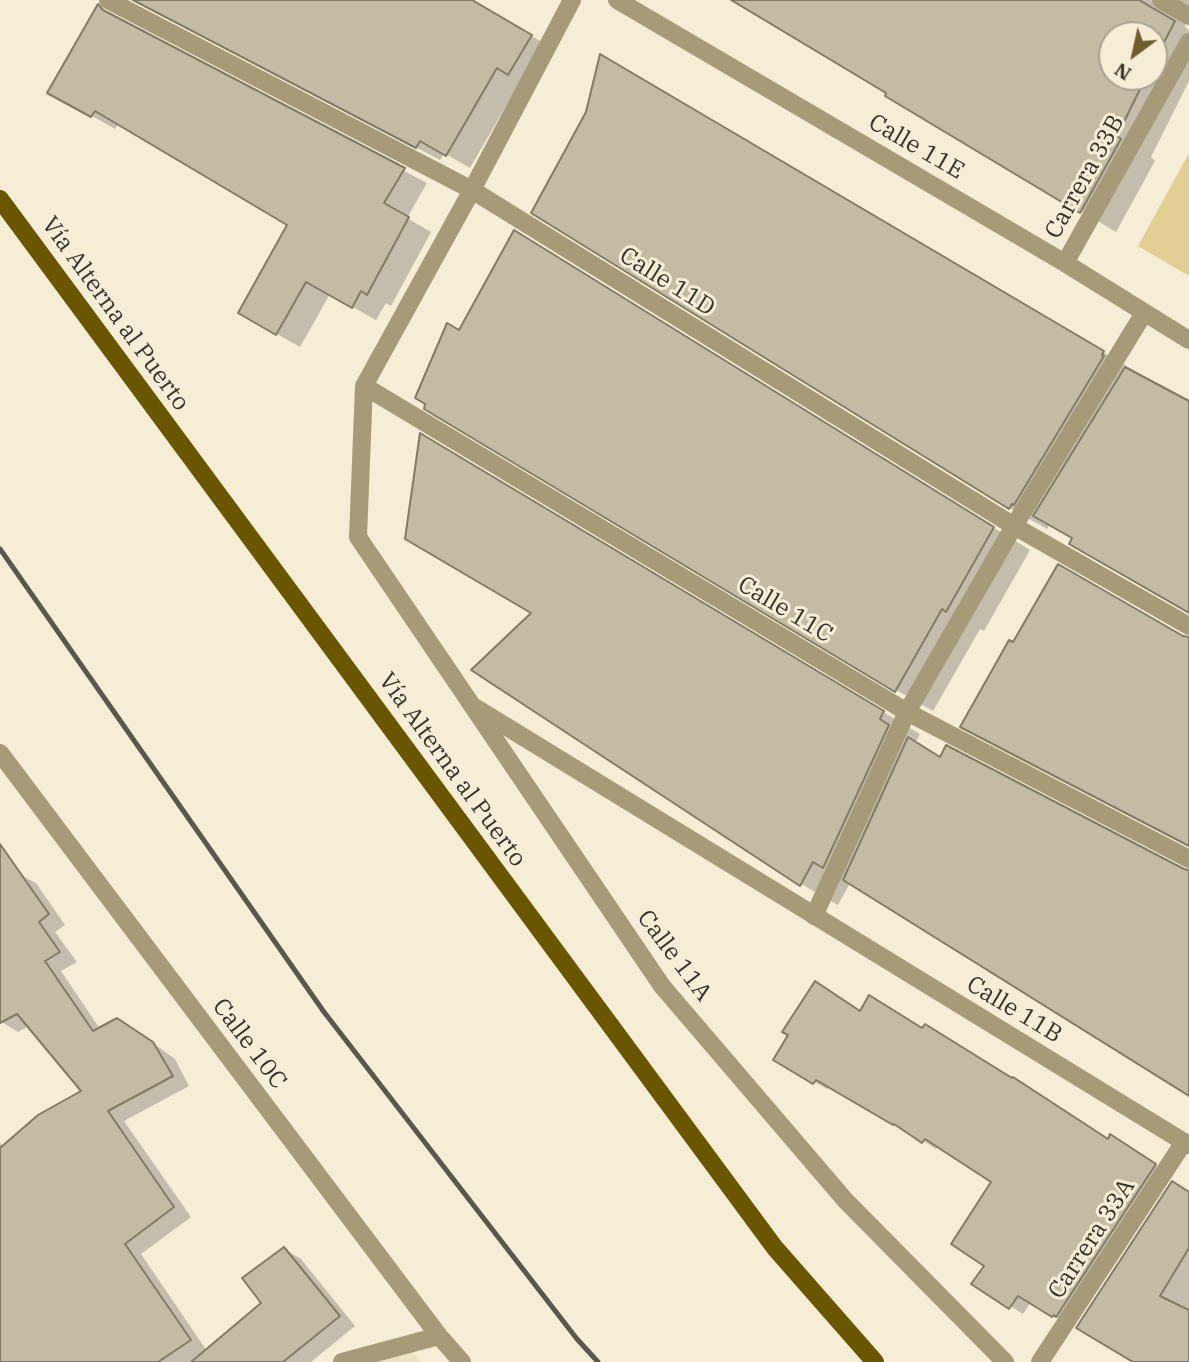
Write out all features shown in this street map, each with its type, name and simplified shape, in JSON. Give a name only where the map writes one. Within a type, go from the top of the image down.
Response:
[{"type":"main road","name":"Vía Alterna al Puerto","points":[[0,199],[775,1248],[875,1362]]},
{"type":"street","name":"Calle 11D","points":[[108,0],[472,190],[1014,526],[1189,626]]},
{"type":"street","points":[[364,386],[572,0]]},
{"type":"street","name":"Calle 11E","points":[[617,0],[1065,263],[1189,340]]},
{"type":"street","points":[[1161,0],[1189,16]]},
{"type":"street","name":"Carrera 33B","points":[[1065,263],[1189,41]]},
{"type":"street","points":[[814,916],[907,712],[1014,526],[1144,313]]},
{"type":"street","name":"Calle 11A","points":[[364,386],[358,537],[662,986],[845,1200],[1005,1362]]},
{"type":"street","name":"Calle 11C","points":[[364,386],[907,712],[1189,859]]},
{"type":"street","name":"Calle 11B","points":[[471,705],[1187,1144]]},
{"type":"street","name":"Calle 10C","points":[[0,754],[439,1336],[462,1362]]},
{"type":"street","name":"Carrera 33A","points":[[1040,1362],[1187,1144]]},
{"type":"street","points":[[342,1362],[439,1336]]},
{"type":"shaded area","points":[[1189,153],[1189,276],[1138,246]]},
{"type":"shaded area","points":[[408,1348],[422,1362],[357,1362]]},
{"type":"building","points":[[133,0],[472,0],[532,35],[508,75],[497,68],[446,156],[420,141],[416,148]]},
{"type":"building","points":[[731,0],[1139,0],[1175,21],[1168,35],[1168,21],[1098,21],[1098,91],[1139,91],[1117,136],[1121,139],[1080,213],[885,96],[886,93]]},
{"type":"building","points":[[98,4],[103,10],[405,168],[384,203],[409,217],[367,295],[361,291],[352,308],[306,282],[276,335],[238,313],[287,225],[95,111],[91,117],[47,93]]},
{"type":"building","points":[[600,54],[1104,351],[1104,356],[1014,505],[1009,509],[531,213],[586,112]]},
{"type":"building","points":[[514,230],[994,527],[946,612],[942,609],[895,692],[424,409],[425,404],[415,398],[447,323],[459,330]]},
{"type":"building","points":[[1125,367],[1189,401],[1189,613],[1069,544],[1072,538],[1033,516]]},
{"type":"building","points":[[420,433],[884,711],[880,719],[889,725],[823,868],[813,862],[800,886],[471,670],[531,613],[405,539]]},
{"type":"building","points":[[1058,564],[1189,637],[1189,846],[960,727],[1009,640],[1013,642]]},
{"type":"building","points":[[908,737],[940,757],[946,745],[1189,870],[1189,1096],[843,880]]},
{"type":"building","points":[[0,844],[49,914],[39,922],[60,952],[45,961],[93,1031],[117,1018],[153,1042],[173,1076],[108,1111],[174,1207],[125,1244],[191,1340],[158,1362],[0,1362],[0,1148],[38,1115],[81,1091],[17,1014],[0,1023]]},
{"type":"building","points":[[815,981],[860,1011],[869,995],[922,1028],[925,1024],[1108,1139],[1110,1134],[1156,1164],[1056,1317],[1018,1296],[1009,1309],[971,1284],[984,1266],[951,1244],[991,1182],[925,1139],[922,1143],[816,1080],[813,1084],[773,1060],[788,1035],[782,1032]]},
{"type":"building","points":[[1172,1181],[1189,1192],[1189,1248],[1160,1296],[1189,1310],[1189,1362],[1133,1362],[1076,1328]]},
{"type":"building","points":[[284,1247],[340,1316],[283,1362],[191,1362],[261,1303],[242,1278]]},
{"type":"railway","points":[[0,549],[324,1012],[577,1339],[598,1362]]}]
